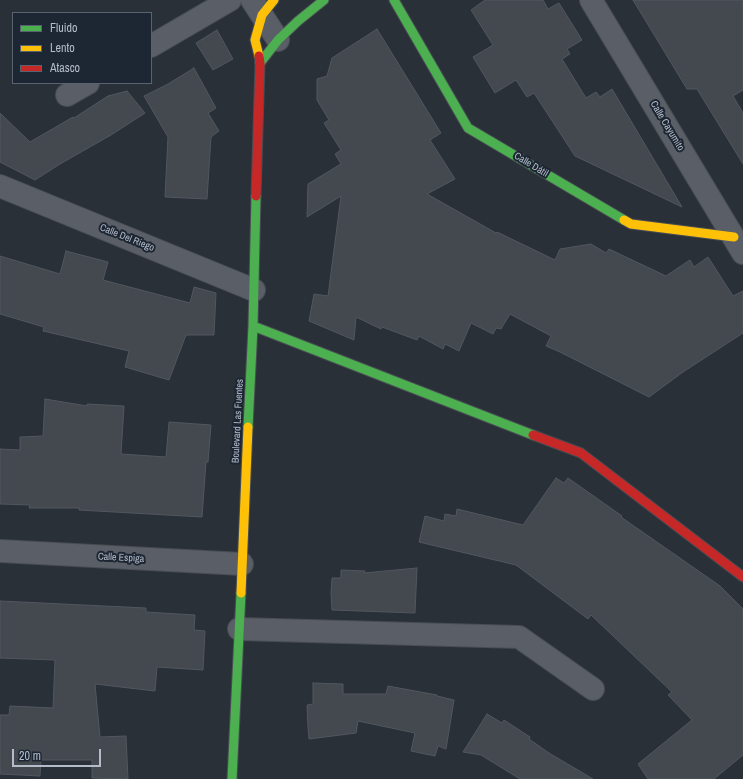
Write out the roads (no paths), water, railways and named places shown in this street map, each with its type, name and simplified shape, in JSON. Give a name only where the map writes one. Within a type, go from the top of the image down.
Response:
[{"type":"street","points":[[152,45],[230,0]]},
{"type":"street","points":[[260,63],[278,40],[298,21],[324,0]]},
{"type":"street","name":"Calle Dátil","points":[[394,0],[468,128],[631,224],[738,245]]},
{"type":"street","name":"Calle Cayumito","points":[[591,0],[738,245]]},
{"type":"street","points":[[262,5],[278,40]]},
{"type":"street","name":"Boulevard Las Fuentes","points":[[232,779],[253,326],[260,63],[256,40],[262,5]]},
{"type":"street","points":[[67,95],[86,84]]},
{"type":"street","name":"Calle Del Riego","points":[[0,186],[254,290]]},
{"type":"street","points":[[253,326],[581,453],[743,577]]},
{"type":"street","name":"Calle Espiga","points":[[0,551],[242,564]]},
{"type":"street","points":[[239,629],[519,637],[592,689]]}]
